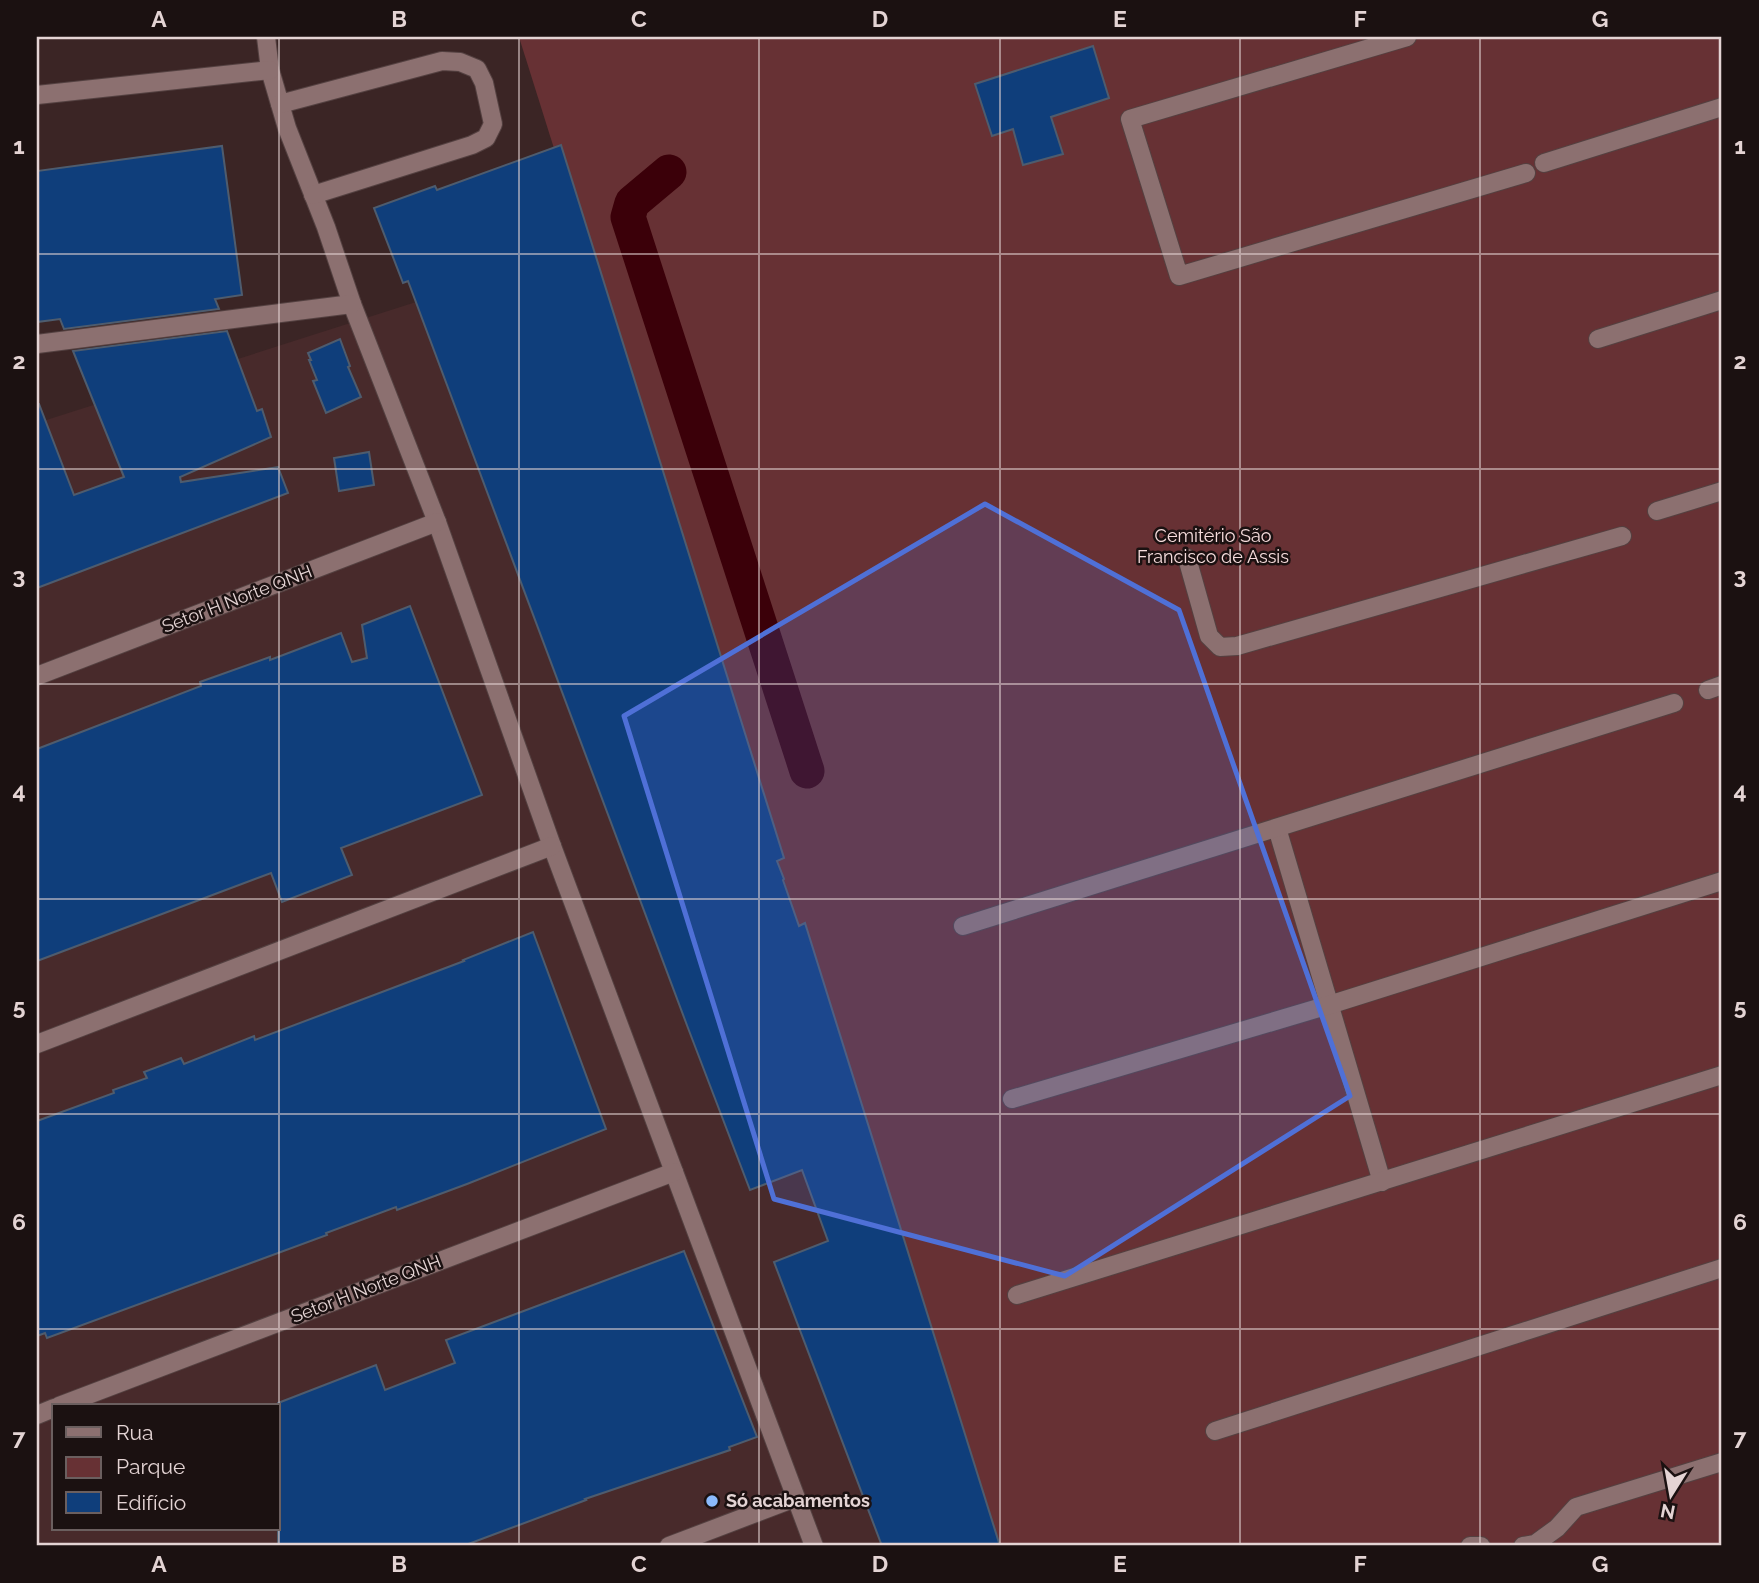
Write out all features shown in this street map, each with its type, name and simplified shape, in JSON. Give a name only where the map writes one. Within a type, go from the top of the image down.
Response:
[{"type":"street","points":[[266,37],[270,70],[286,128],[437,522],[552,846],[814,1546]]},
{"type":"street","points":[[1407,37],[1130,119],[1179,276],[1526,173]]},
{"type":"street","points":[[280,104],[442,61],[460,62],[477,69],[484,83],[493,124],[486,138],[472,145],[313,195]]},
{"type":"street","points":[[37,95],[270,70]]},
{"type":"street","points":[[1544,163],[1722,107]]},
{"type":"street","points":[[1598,339],[1722,300]]},
{"type":"street","points":[[37,344],[352,304]]},
{"type":"street","points":[[1657,511],[1722,491]]},
{"type":"street","name":"Setor H Norte QNH","points":[[37,676],[437,522]]},
{"type":"street","points":[[1187,558],[1209,636],[1220,647],[1237,646],[1622,536]]},
{"type":"street","points":[[963,926],[1674,703]]},
{"type":"street","points":[[1278,828],[1381,1182]]},
{"type":"street","points":[[37,1044],[552,846]]},
{"type":"street","points":[[1012,1099],[1329,1005],[1722,881]]},
{"type":"street","points":[[1017,1294],[1722,1075]]},
{"type":"street","name":"Setor H Norte QNH","points":[[65,1404],[674,1172]]},
{"type":"street","points":[[1215,1431],[1722,1268]]},
{"type":"street","points":[[1523,1546],[1535,1544],[1557,1528],[1576,1507],[1722,1462]]},
{"type":"street","points":[[668,1546],[795,1498]]},
{"type":"street","points":[[1470,1546],[1481,1546]]},
{"type":"highlighted area","points":[[985,504],[1179,610],[1350,1096],[1065,1276],[774,1199],[624,716]]},
{"type":"shaded area","points":[[573,252],[954,1546],[37,1546],[37,423]]},
{"type":"green space","name":"Cemitério São Francisco de Assis","points":[[519,37],[1722,37],[1722,1546],[993,1546]]},
{"type":"building","points":[[1093,46],[1109,98],[1051,117],[1063,154],[1023,165],[1013,129],[992,136],[975,84]]},
{"type":"building","points":[[561,145],[784,858],[777,861],[799,926],[805,923],[1000,1546],[882,1546],[774,1262],[828,1241],[802,1170],[750,1190],[408,281],[403,283],[374,208],[435,186],[437,190]]},
{"type":"building","points":[[222,146],[242,295],[215,299],[219,309],[64,329],[60,319],[37,322],[37,171]]},
{"type":"building","points":[[227,331],[257,411],[262,409],[271,437],[180,477],[181,482],[278,467],[288,493],[37,588],[37,404],[74,495],[124,477],[73,351]]},
{"type":"building","points":[[340,339],[361,397],[326,413],[313,381],[317,380],[308,353]]},
{"type":"building","points":[[369,452],[374,485],[339,491],[334,458]]},
{"type":"building","points":[[410,606],[482,795],[341,848],[352,875],[282,902],[271,873],[37,961],[37,749],[201,686],[200,682],[270,657],[270,660],[341,633],[352,662],[367,658],[362,625]]},
{"type":"building","points":[[533,932],[606,1129],[467,1184],[397,1210],[396,1207],[47,1338],[45,1333],[37,1336],[37,1121],[147,1078],[144,1072],[181,1058],[184,1064],[254,1036],[255,1040]]},
{"type":"building","points":[[684,1251],[757,1437],[729,1447],[730,1450],[585,1499],[463,1546],[278,1546],[278,1403],[376,1365],[385,1390],[455,1363],[446,1340]]},
{"type":"waterway","points":[[669,172],[632,203],[628,217],[807,771]]},
{"type":"place","name":"Só acabamentos","points":[[712,1501]]}]
